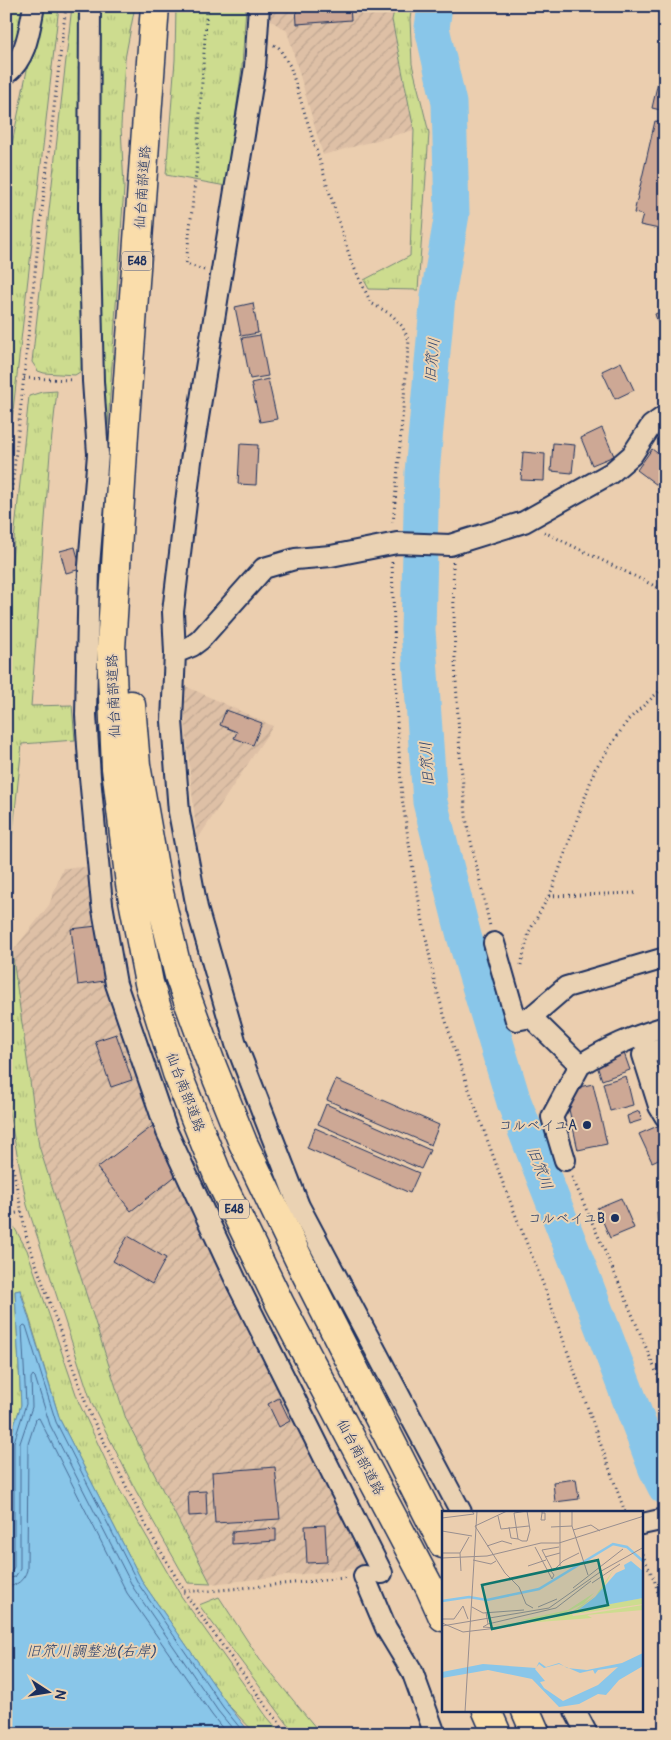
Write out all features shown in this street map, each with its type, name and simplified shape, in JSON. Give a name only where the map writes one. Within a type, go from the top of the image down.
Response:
[{"type":"highway","name":"仙台南部道路","points":[[155,6],[111,649],[116,768],[130,884],[149,983],[177,1073],[220,1178],[280,1304],[442,1613]]},
{"type":"highway","name":"仙台南部道路","points":[[120,517],[126,651],[136,765],[157,884],[179,976],[243,1143],[306,1274],[442,1540]]},
{"type":"highway","points":[[487,1712],[497,1734]]},
{"type":"highway","points":[[526,1712],[536,1734]]},
{"type":"street","points":[[6,74],[18,62],[26,47],[34,6]]},
{"type":"street","points":[[90,6],[89,208],[93,381],[98,454],[89,566],[86,715],[102,904],[116,984],[167,1132],[373,1574],[386,1628],[412,1671],[435,1734]]},
{"type":"street","points":[[260,6],[255,67],[191,461],[174,612],[175,653],[172,720],[180,812],[197,908],[236,1044],[299,1206],[460,1511]]},
{"type":"street","points":[[175,653],[192,646],[200,640],[264,568],[294,559],[331,556],[394,544],[453,544],[524,522],[611,473],[632,455],[651,426],[665,416]]},
{"type":"street","points":[[494,943],[516,1020],[534,1020],[575,1060]]},
{"type":"street","points":[[534,1020],[566,986],[665,958]]},
{"type":"street","points":[[565,1160],[552,1117],[575,1060],[641,1034],[665,1027]]},
{"type":"street","points":[[665,1048],[643,1055],[659,1106],[665,1116]]},
{"type":"street","points":[[644,1524],[665,1519]]},
{"type":"street","points":[[576,1712],[587,1734]]},
{"type":"path","points":[[6,545],[66,6]]},
{"type":"path","points":[[207,6],[196,173],[186,264],[222,275]]},
{"type":"path","points":[[258,38],[280,48],[290,66],[351,261],[371,303],[392,315],[402,326],[409,340],[394,544],[394,599],[397,721],[402,798],[414,875],[435,984],[452,1045],[504,1186],[545,1289],[625,1511]]},
{"type":"path","points":[[24,378],[93,381]]},
{"type":"path","points":[[6,501],[13,484]]},
{"type":"path","points":[[524,522],[665,591]]},
{"type":"path","points":[[453,544],[455,662],[460,755],[467,824],[494,943]]},
{"type":"path","points":[[521,967],[529,932],[549,896],[595,770],[628,720],[665,686]]},
{"type":"path","points":[[549,896],[635,892]]},
{"type":"path","points":[[6,1133],[27,1239],[89,1412],[145,1524],[184,1591],[260,1699],[288,1734]]},
{"type":"path","points":[[565,1160],[665,1393]]},
{"type":"path","points":[[6,1215],[22,1212]]},
{"type":"path","points":[[644,1558],[654,1579],[665,1616]]},
{"type":"path","points":[[184,1591],[210,1591],[373,1574]]},
{"type":"shaded area","points":[[270,6],[395,6],[392,20],[414,130],[323,155],[287,31],[268,19]]},
{"type":"shaded area","points":[[183,685],[273,726],[197,840],[187,744]]},
{"type":"shaded area","points":[[90,867],[186,1193],[225,1287],[368,1567],[211,1584],[126,1419],[39,1146],[12,952],[49,905],[63,868]]},
{"type":"green space","points":[[7,6],[23,6],[17,37],[10,42],[6,42]]},
{"type":"green space","points":[[40,6],[59,6],[6,472],[6,225],[12,144]]},
{"type":"green space","points":[[72,6],[83,6],[83,370],[75,375],[44,373],[38,371],[32,362]]},
{"type":"green space","points":[[100,6],[135,6],[125,59],[121,126],[124,188],[107,439],[100,332],[95,117]]},
{"type":"green space","points":[[176,6],[246,6],[242,67],[226,186],[166,175],[175,60]]},
{"type":"green space","points":[[395,6],[412,6],[410,19],[412,64],[429,133],[418,290],[369,289],[364,280],[410,256],[414,130],[392,20]]},
{"type":"green space","points":[[57,391],[50,453],[31,706],[72,705],[75,740],[22,744],[10,859],[12,951],[39,1146],[126,1419],[211,1584],[188,1583],[136,1491],[92,1404],[27,1205],[6,1097],[6,617],[29,396],[42,392]]},
{"type":"green space","points":[[6,1227],[14,1227],[27,1250],[79,1403],[118,1487],[181,1596],[267,1717],[282,1734],[256,1734],[228,1705],[143,1583],[60,1420],[21,1290],[15,1291],[21,1405],[9,1441],[8,1734],[6,1734]]},
{"type":"green space","points":[[219,1597],[260,1660],[321,1734],[295,1734],[199,1605]]},
{"type":"water","name":"旧笊川調整池(右岸)","points":[[20,1290],[60,1420],[143,1583],[228,1705],[251,1734],[8,1734],[9,1441],[21,1405],[15,1291]]},
{"type":"building","points":[[296,6],[350,6],[351,20],[297,24]]},
{"type":"building","points":[[665,51],[665,111],[652,108]]},
{"type":"building","points":[[655,121],[665,123],[664,230],[640,225],[643,215],[634,213]]},
{"type":"building","points":[[253,303],[258,333],[241,336],[235,307]]},
{"type":"building","points":[[665,310],[665,323],[659,326],[655,314]]},
{"type":"building","points":[[260,335],[268,376],[250,379],[242,338]]},
{"type":"building","points":[[621,362],[634,390],[615,399],[602,371]]},
{"type":"building","points":[[268,379],[277,419],[260,422],[251,383]]},
{"type":"building","points":[[602,428],[614,456],[592,465],[581,438]]},
{"type":"building","points":[[553,443],[575,445],[572,473],[551,471]]},
{"type":"building","points":[[240,444],[258,445],[256,485],[238,484]]},
{"type":"building","points":[[652,449],[665,459],[665,491],[637,470]]},
{"type":"building","points":[[523,452],[545,454],[544,481],[521,480]]},
{"type":"building","points":[[75,547],[81,569],[66,573],[60,551]]},
{"type":"building","points":[[226,710],[262,723],[253,745],[234,738],[237,732],[220,725]]},
{"type":"building","points":[[97,926],[104,981],[78,985],[71,929]]},
{"type":"building","points":[[116,1034],[132,1080],[111,1087],[95,1041]]},
{"type":"building","points":[[624,1053],[630,1070],[602,1080],[596,1063]]},
{"type":"building","points":[[626,1076],[633,1105],[610,1111],[603,1083]]},
{"type":"building","points":[[336,1080],[439,1125],[431,1145],[327,1100]]},
{"type":"building","name":"コルベイユA","points":[[593,1084],[607,1144],[578,1150],[568,1105],[579,1087]]},
{"type":"building","points":[[326,1104],[430,1150],[421,1169],[318,1124]]},
{"type":"building","points":[[639,1111],[642,1120],[629,1124],[627,1116]]},
{"type":"building","points":[[154,1125],[178,1174],[131,1211],[97,1168]]},
{"type":"building","points":[[660,1125],[665,1135],[665,1156],[652,1162],[639,1134]]},
{"type":"building","points":[[315,1128],[419,1173],[410,1193],[307,1148]]},
{"type":"building","name":"コルベイユB","points":[[621,1198],[634,1228],[610,1238],[597,1208]]},
{"type":"building","points":[[665,1211],[665,1230],[658,1231],[657,1212]]},
{"type":"building","points":[[128,1236],[166,1258],[152,1284],[113,1261]]},
{"type":"building","points":[[279,1398],[290,1421],[279,1427],[268,1404]]},
{"type":"building","points":[[275,1467],[280,1519],[215,1523],[212,1472]]},
{"type":"building","points":[[576,1479],[579,1499],[555,1502],[553,1482]]},
{"type":"building","points":[[206,1491],[207,1515],[189,1516],[188,1492]]},
{"type":"building","points":[[325,1525],[327,1562],[307,1563],[305,1526]]},
{"type":"building","points":[[276,1528],[276,1541],[232,1544],[232,1532]]},
{"type":"waterway","name":"旧笊川","points":[[435,6],[432,28],[449,103],[452,214],[438,296],[422,473],[418,630],[430,802],[464,936],[514,1102],[656,1469],[665,1487]]},
{"type":"place","name":"コルベイユA","points":[[587,1125]]},
{"type":"place","name":"コルベイユB","points":[[615,1218]]}]
